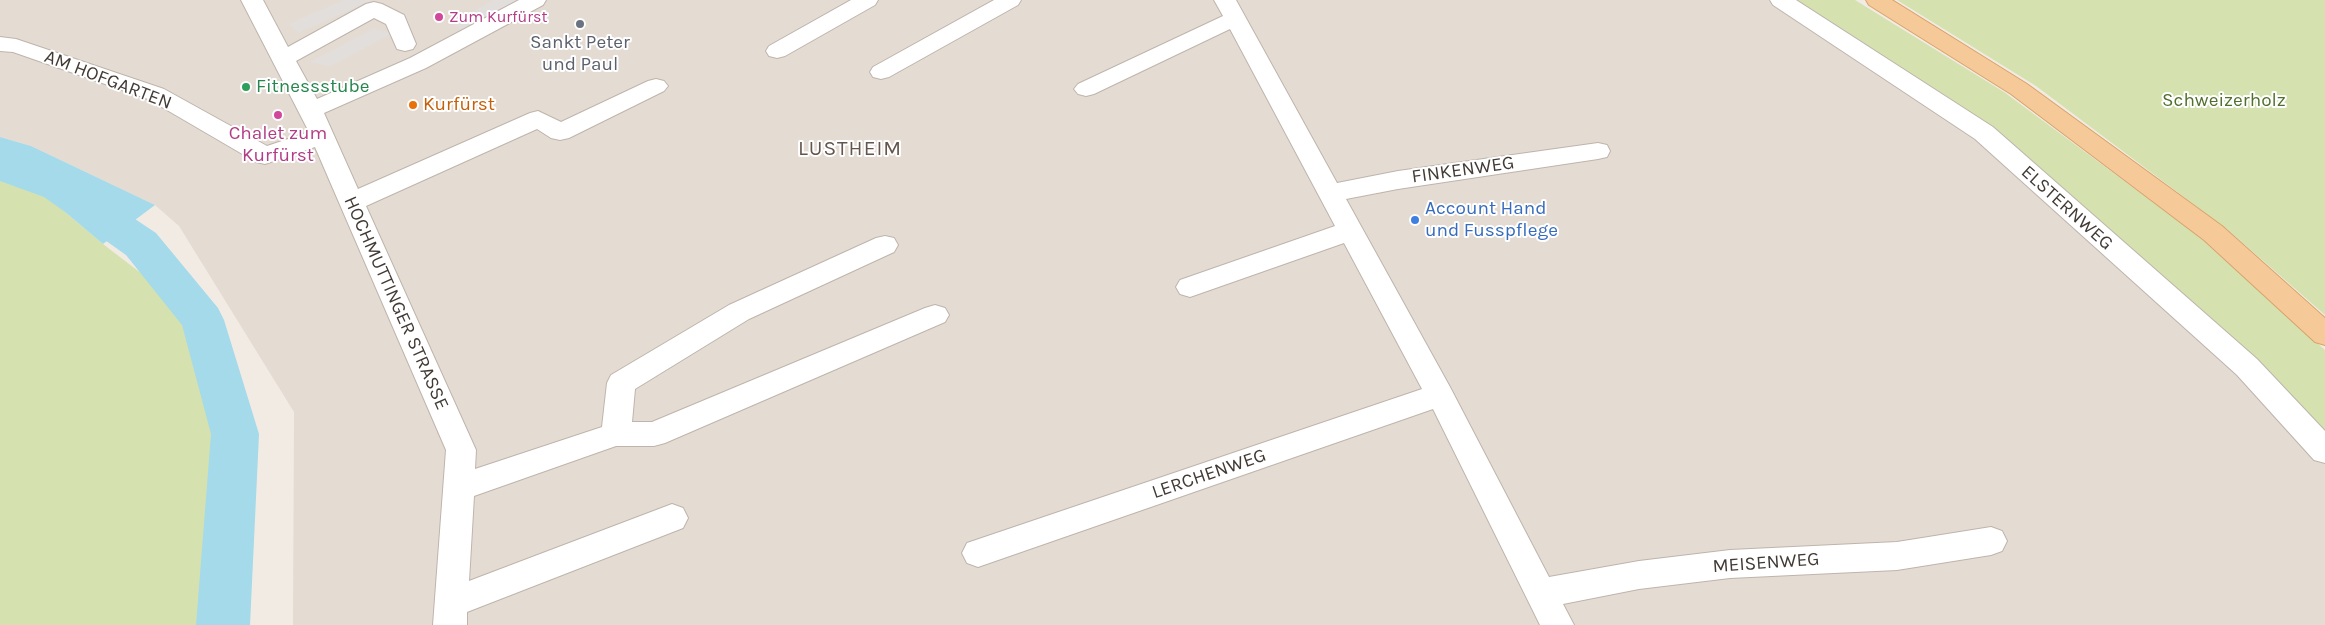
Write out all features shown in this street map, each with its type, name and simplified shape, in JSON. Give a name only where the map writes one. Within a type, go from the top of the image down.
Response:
[{"type":"main road","points":[[1877,0],[2019,89],[2213,233],[2325,334]]},
{"type":"street","name":"HOCHMUTTINGER STRASSE","points":[[252,0],[311,110],[460,450],[450,614]]},
{"type":"street","points":[[311,110],[418,63],[535,0]]},
{"type":"street","points":[[776,51],[867,0]]},
{"type":"street","points":[[880,72],[1010,0]]},
{"type":"street","name":"ELSTERNWEG","points":[[1781,0],[1984,133],[2246,367],[2325,451]]},
{"type":"street","points":[[1086,89],[1230,9],[1349,231],[1440,395],[1557,625]]},
{"type":"street","points":[[283,59],[374,10],[396,20],[403,38],[353,22]]},
{"type":"street","name":"AM HOFGARTEN","points":[[0,44],[16,46],[156,94],[265,156],[323,136]]},
{"type":"street","points":[[352,202],[538,119],[560,132],[656,86]]},
{"type":"street","name":"FINKENWEG","points":[[1329,193],[1398,180],[1598,151]]},
{"type":"street","points":[[1190,287],[1349,231]]},
{"type":"street","points":[[616,434],[621,383],[739,312],[885,245]]},
{"type":"street","points":[[458,488],[616,434],[654,434],[935,315]]},
{"type":"street","name":"LERCHENWEG","points":[[978,553],[1440,395]]},
{"type":"street","points":[[450,614],[672,518]]},
{"type":"street","name":"MEISENWEG","points":[[1541,594],[1639,575],[1730,564],[1897,556],[1991,541]]},
{"type":"shaded area","points":[[0,0],[1781,0],[1984,133],[2325,451],[2325,625],[293,625],[294,412],[179,226],[155,205],[31,146],[0,137]]},
{"type":"shaded area","points":[[344,0],[372,0],[298,33],[289,24]]},
{"type":"shaded area","points":[[494,0],[520,0],[463,31],[451,23]]},
{"type":"shaded area","points":[[374,29],[393,33],[330,66],[310,62]]},
{"type":"green space","points":[[1781,0],[1855,0],[2004,92],[2196,234],[2325,350],[2325,451],[1984,133]]},
{"type":"green space","name":"Schweizerholz","points":[[1897,0],[2325,0],[2325,315],[2228,230],[2036,86]]},
{"type":"green space","points":[[0,176],[44,194],[103,244],[202,320],[235,434],[223,625],[0,625]]},
{"type":"water","points":[[0,137],[31,146],[155,205],[103,244],[44,194],[0,176]]},
{"type":"waterway","points":[[0,166],[58,187],[141,244],[202,320],[235,434],[223,625]]},
{"type":"place","name":"Zum Kurfürst","points":[[439,17]]},
{"type":"place","name":"Sankt Peter und Paul","points":[[580,24]]},
{"type":"place","name":"Fitnessstube","points":[[246,87]]},
{"type":"place","name":"Kurfürst","points":[[413,105]]},
{"type":"place","name":"Chalet zum Kurfürst","points":[[278,115]]},
{"type":"place","name":"Account Hand und Fusspflege","points":[[1415,220]]},
{"type":"district","name":"LUSTHEIM","points":[[850,149]]}]
